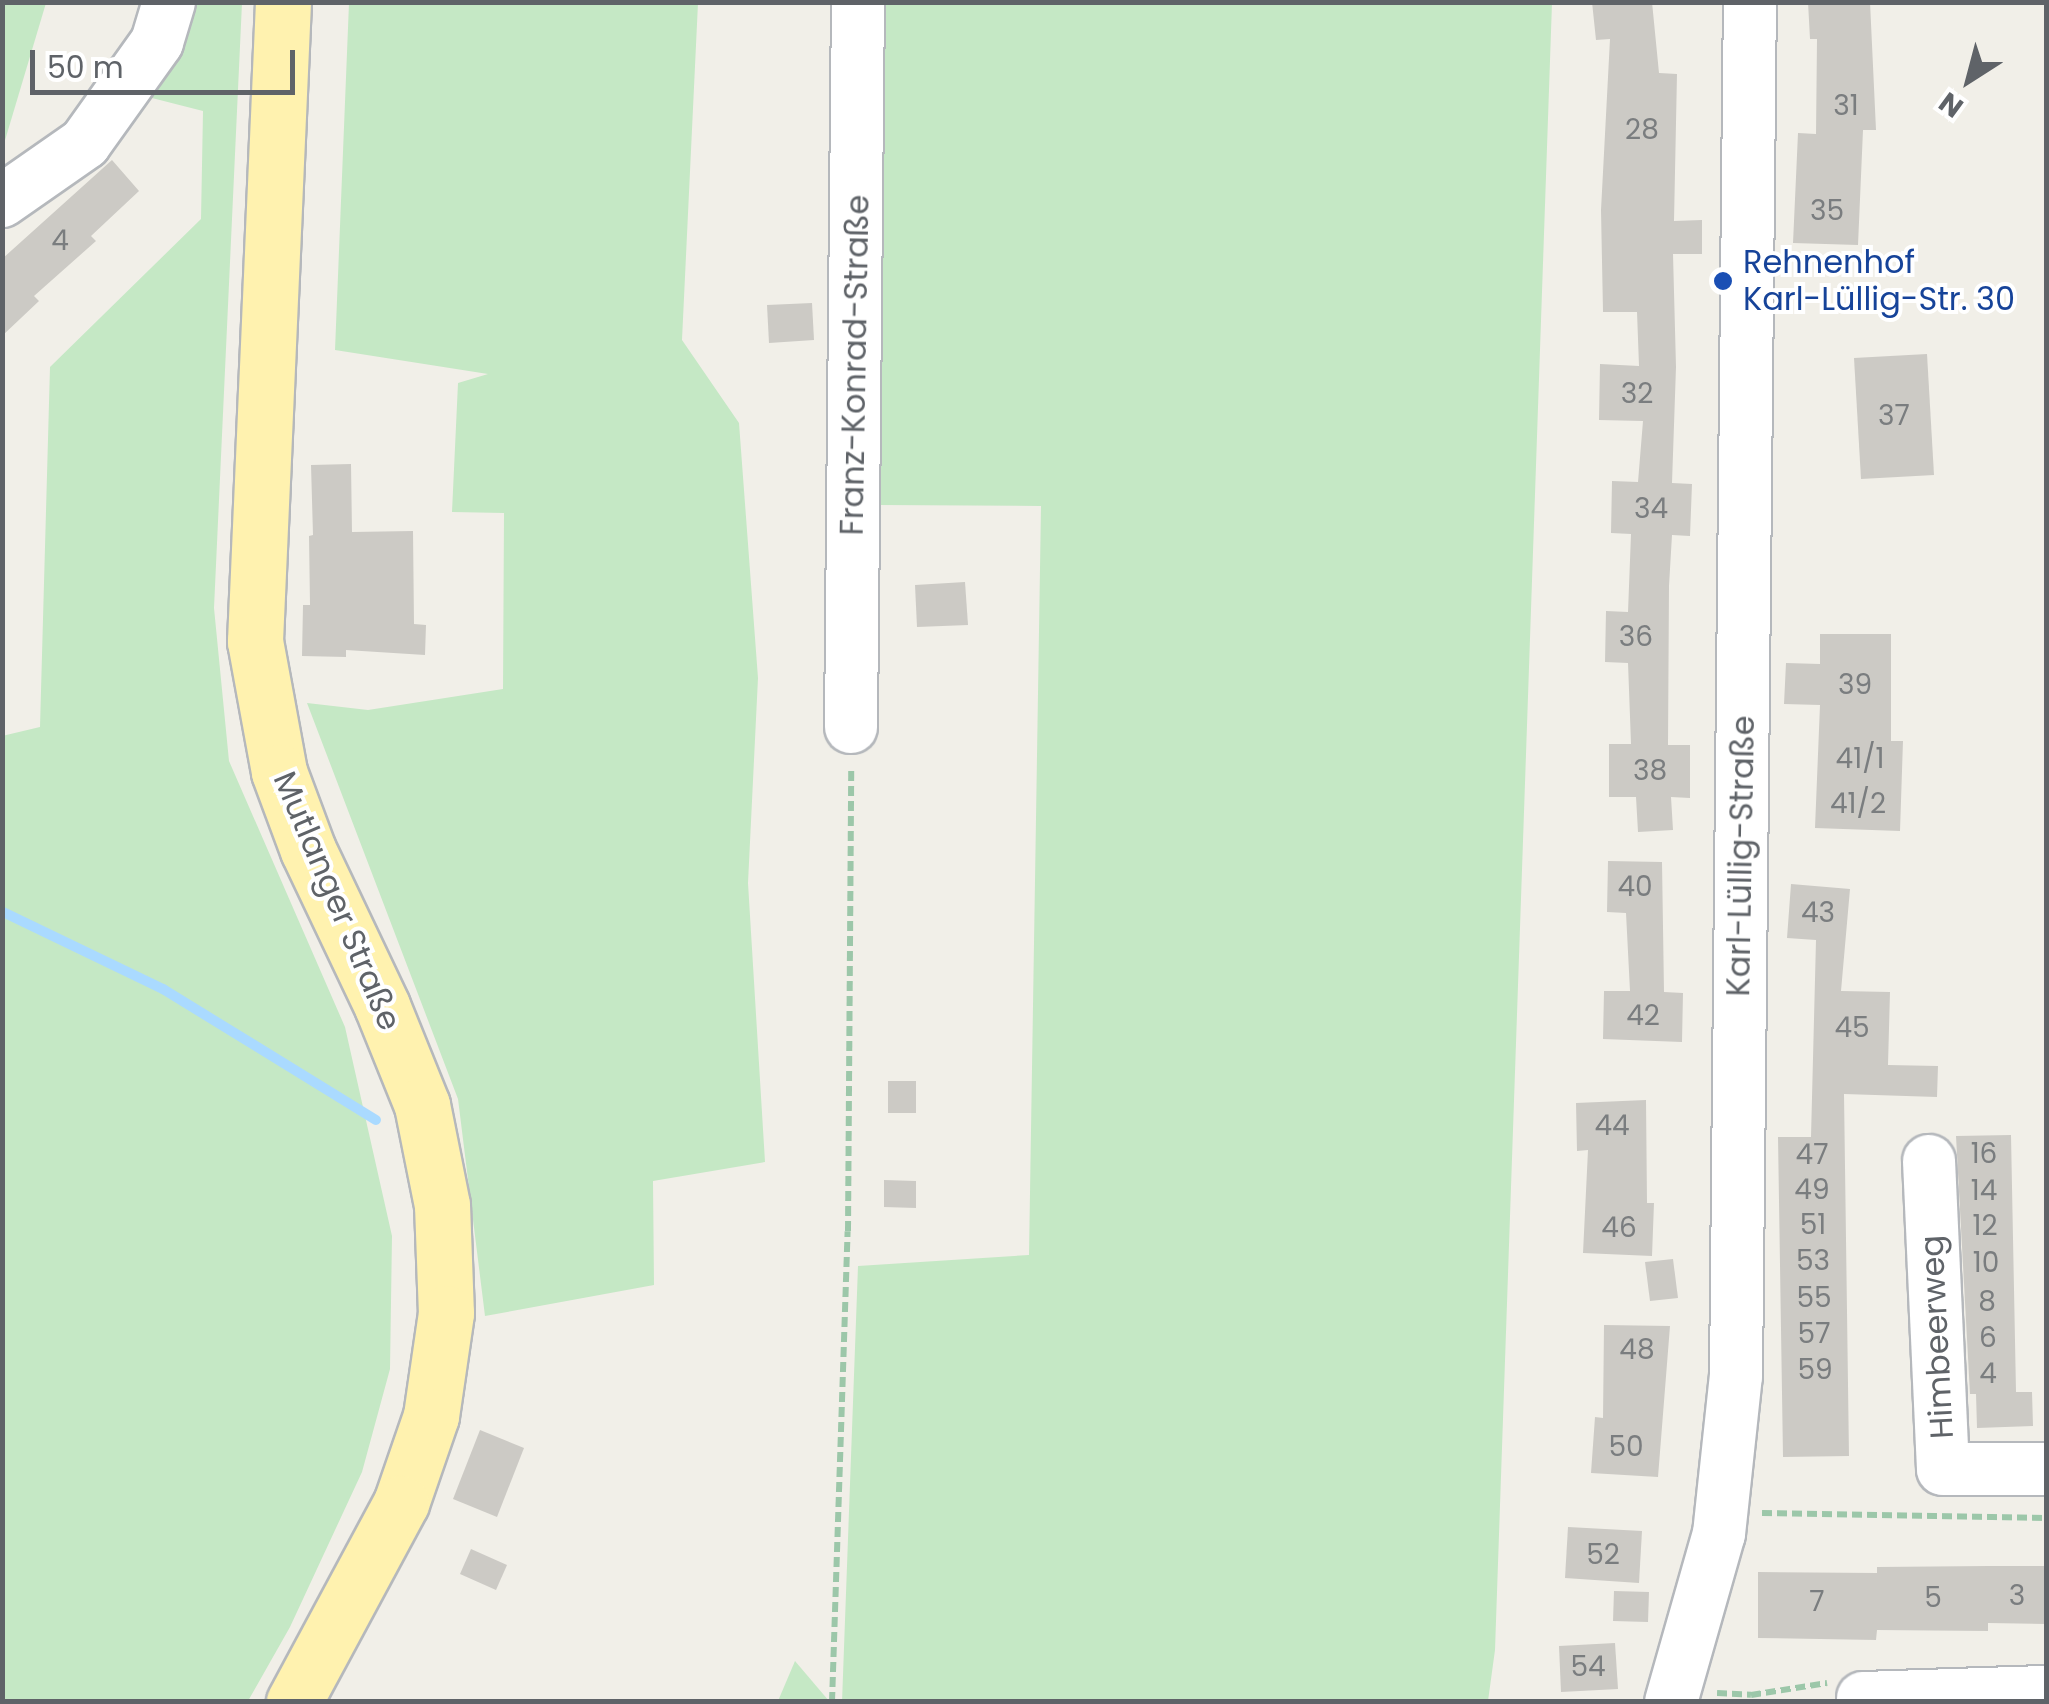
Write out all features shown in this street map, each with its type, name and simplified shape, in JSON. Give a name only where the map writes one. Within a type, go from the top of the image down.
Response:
[{"type":"main road","name":"Mutlanger Straße","points":[[283,2],[255,640],[279,772],[308,850],[382,1006],[422,1105],[442,1205],[446,1313],[431,1416],[400,1503],[294,1702]]},
{"type":"street","points":[[2,201],[86,143],[157,42],[169,2]]},
{"type":"street","name":"Franz-Konrad-Straße","points":[[851,727],[858,2]]},
{"type":"street","name":"Karl-Lüllig-Straße","points":[[1694,1697],[1719,1534],[1736,1376],[1750,2]]},
{"type":"street","name":"Himbeerweg","points":[[1929,1162],[1943,1469],[2046,1469]]},
{"type":"street","points":[[1864,1698],[2046,1692]]},
{"type":"path","points":[[834,1699],[848,1231],[851,727]]},
{"type":"path","points":[[1763,1514],[2046,1518]]},
{"type":"path","points":[[1694,1697],[1752,1695]]},
{"type":"green space","points":[[2,3],[46,3],[3,147]]},
{"type":"green space","points":[[185,3],[242,3],[214,608],[229,761],[345,1027],[392,1236],[390,1369],[362,1472],[290,1627],[248,1701],[3,1701],[2,736],[40,727],[50,367],[201,219],[203,111],[148,97]]},
{"type":"green space","points":[[349,3],[698,3],[682,340],[739,423],[758,678],[748,883],[765,1162],[653,1181],[654,1285],[485,1316],[458,1099],[307,703],[368,710],[503,689],[504,513],[452,512],[458,383],[488,374],[335,350]]},
{"type":"green space","points":[[874,3],[1552,3],[1495,1650],[1488,1701],[842,1702],[858,1266],[1029,1255],[1041,506],[878,505]]},
{"type":"green space","points":[[795,1661],[829,1701],[778,1701]]},
{"type":"building","points":[[1592,2],[1652,2],[1659,73],[1677,74],[1674,221],[1702,220],[1702,254],[1673,254],[1676,367],[1672,483],[1692,484],[1690,536],[1672,535],[1669,586],[1668,745],[1690,745],[1690,798],[1671,797],[1673,830],[1638,832],[1636,797],[1609,797],[1609,744],[1631,744],[1628,663],[1605,662],[1606,611],[1628,612],[1631,534],[1611,533],[1612,481],[1638,482],[1643,421],[1599,420],[1600,364],[1639,366],[1637,312],[1603,312],[1601,210],[1610,39],[1596,40]]},
{"type":"building","points":[[1808,2],[1870,2],[1876,130],[1863,130],[1858,245],[1793,243],[1798,133],[1816,134],[1817,39],[1810,39]]},
{"type":"building","points":[[112,160],[139,191],[91,236],[96,241],[34,296],[39,301],[2,336],[2,259]]},
{"type":"building","points":[[812,303],[814,340],[769,343],[767,305]]},
{"type":"building","points":[[1927,354],[1934,475],[1861,479],[1854,358]]},
{"type":"building","points":[[351,464],[352,532],[413,531],[414,624],[426,625],[425,655],[346,650],[346,657],[302,656],[303,605],[310,605],[311,465]]},
{"type":"building","points":[[965,582],[968,625],[917,627],[915,585]]},
{"type":"building","points":[[1820,634],[1891,634],[1891,741],[1903,741],[1900,831],[1815,828],[1820,705],[1784,704],[1786,663],[1820,664]]},
{"type":"building","points":[[1608,861],[1662,862],[1664,992],[1683,993],[1682,1042],[1603,1039],[1604,991],[1630,991],[1626,913],[1607,912]]},
{"type":"building","points":[[1791,884],[1850,889],[1841,991],[1890,992],[1888,1065],[1938,1066],[1937,1097],[1844,1094],[1849,1456],[1783,1457],[1778,1137],[1811,1137],[1816,940],[1787,938]]},
{"type":"building","points":[[888,1081],[916,1081],[916,1113],[888,1113]]},
{"type":"building","points":[[1646,1100],[1647,1203],[1654,1203],[1652,1256],[1583,1253],[1588,1150],[1577,1151],[1576,1103]]},
{"type":"building","points":[[2011,1135],[2016,1392],[2032,1392],[2033,1426],[1977,1428],[1976,1394],[1970,1394],[1956,1136]]},
{"type":"building","points":[[884,1180],[916,1181],[916,1208],[884,1207]]},
{"type":"building","points":[[1673,1259],[1678,1298],[1650,1301],[1645,1262]]},
{"type":"building","points":[[1604,1325],[1670,1326],[1658,1477],[1591,1473],[1595,1417],[1603,1418]]},
{"type":"building","points":[[480,1430],[524,1448],[497,1517],[453,1499]]},
{"type":"building","points":[[1568,1527],[1642,1531],[1639,1583],[1565,1578]]},
{"type":"building","points":[[471,1549],[507,1565],[496,1590],[460,1574]]},
{"type":"building","points":[[2046,1566],[2046,1624],[1988,1623],[1988,1631],[1877,1630],[1876,1640],[1758,1638],[1758,1572],[1877,1573],[1877,1567]]},
{"type":"building","points":[[1614,1591],[1649,1592],[1648,1622],[1613,1621]]},
{"type":"building","points":[[1615,1643],[1618,1689],[1561,1692],[1559,1646]]},
{"type":"waterway","points":[[3,912],[163,989],[376,1120]]},
{"type":"place","name":"Rehnenhof Karl-Lüllig-Str. 30","points":[[1723,281]]}]
